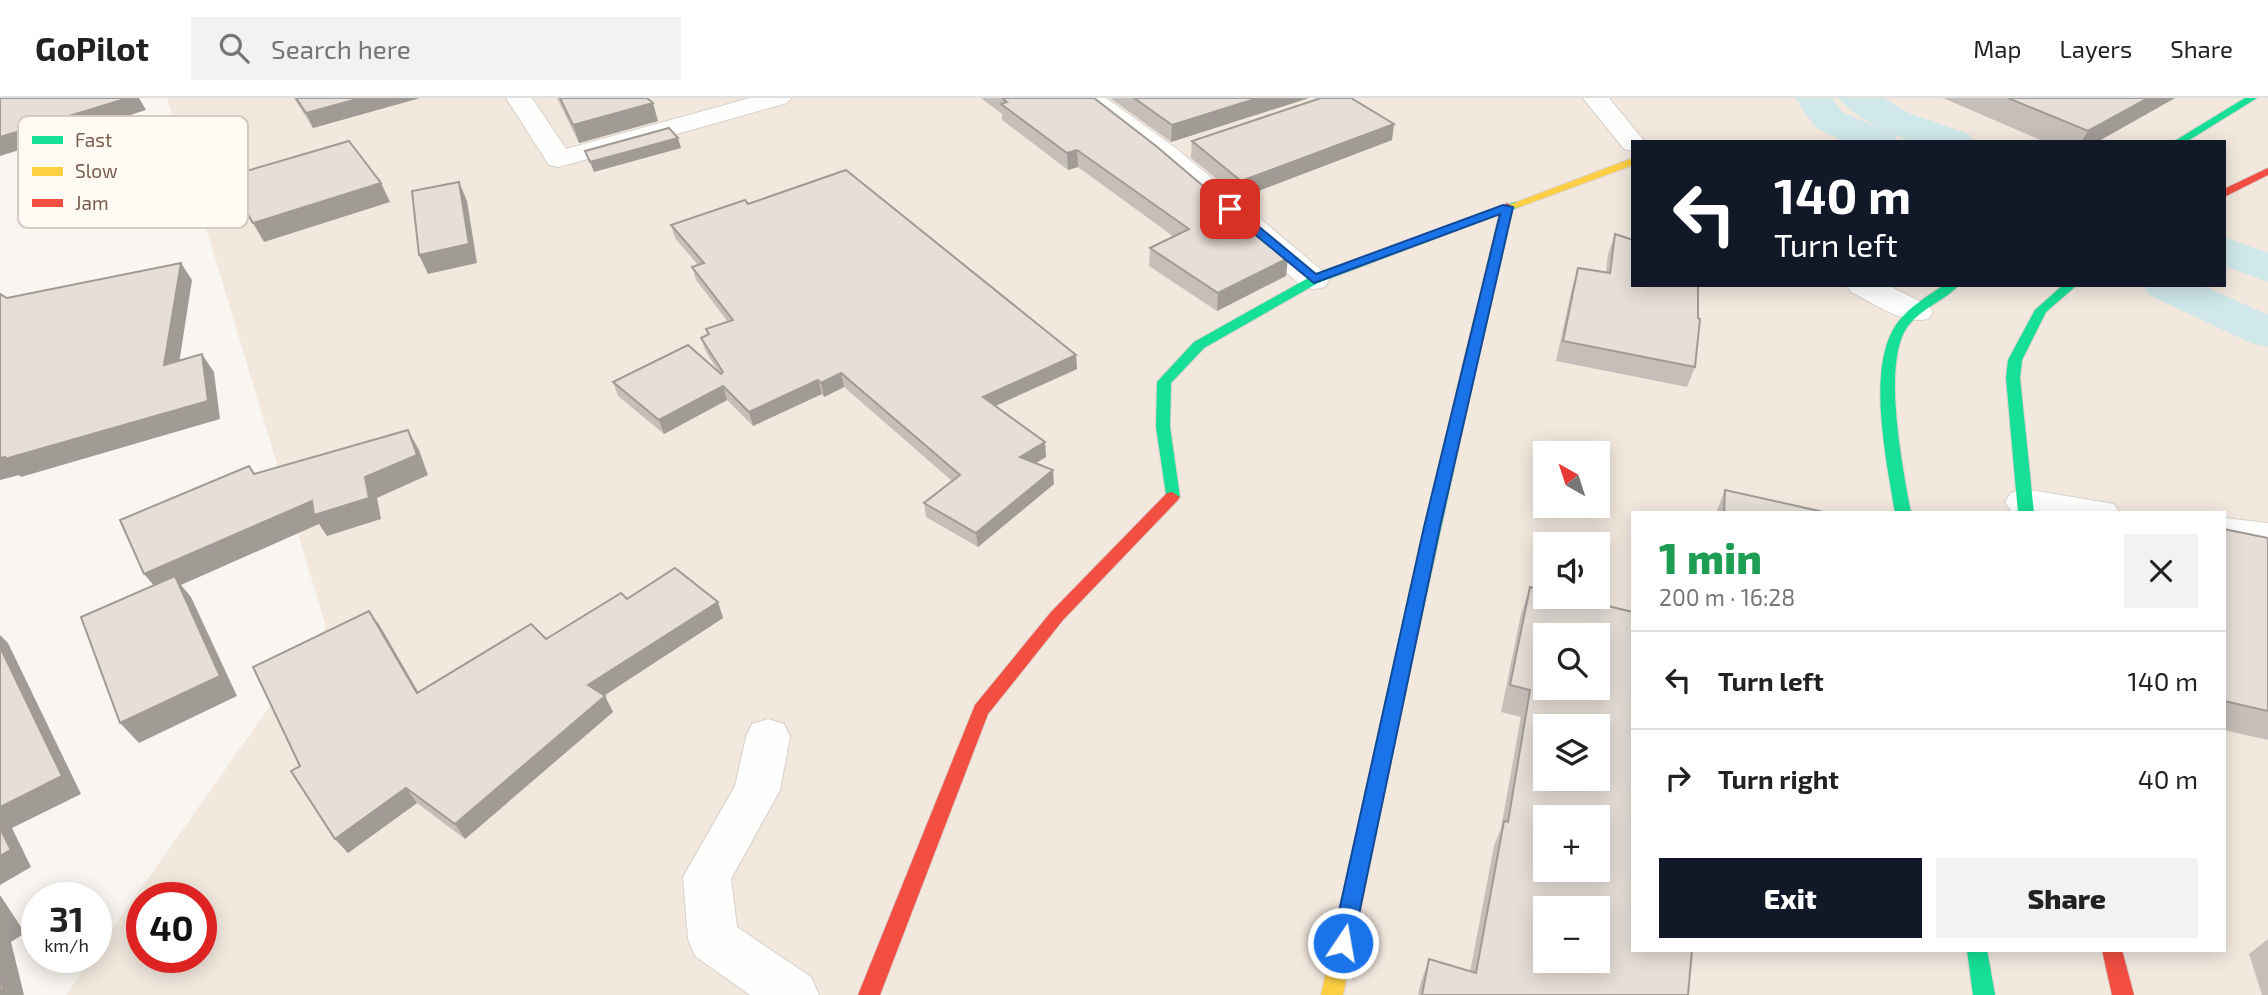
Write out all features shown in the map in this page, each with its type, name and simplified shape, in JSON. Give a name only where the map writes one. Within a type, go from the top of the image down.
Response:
[{"type":"street","points":[[519,98],[559,159],[778,98]]},
{"type":"street","points":[[1090,98],[1180,151],[1314,279]]},
{"type":"street","points":[[1596,98],[1631,140]]},
{"type":"street","points":[[2181,140],[2248,99]]},
{"type":"street","points":[[869,995],[981,709],[1057,616],[1173,496],[1163,427],[1164,382],[1199,345],[1314,279],[1631,162]]},
{"type":"street","points":[[2226,193],[2268,172]]},
{"type":"street","points":[[1332,995],[1429,540],[1507,207]]},
{"type":"street","points":[[1866,287],[1917,312]]},
{"type":"street","points":[[1903,511],[1892,440],[1891,357],[1898,331],[1917,312],[1950,287]]},
{"type":"street","points":[[2069,287],[2041,310],[2015,360],[2013,378],[2025,507],[2076,511]]},
{"type":"street","points":[[2226,531],[2268,537]]},
{"type":"street","points":[[768,737],[757,790],[707,877],[713,939],[793,995]]},
{"type":"street","points":[[1977,952],[1984,995]]},
{"type":"street","points":[[2112,952],[2123,995]]},
{"type":"shaded area","points":[[167,98],[2268,98],[2268,995],[66,995],[82,973],[112,973],[112,929],[126,910],[126,973],[217,973],[217,882],[146,882],[326,627],[206,228],[248,228],[248,116],[172,116]]},
{"type":"building","points":[[0,98],[128,98],[69,116],[18,116],[18,132],[0,137]]},
{"type":"building","points":[[296,98],[361,98],[306,113]]},
{"type":"building","points":[[560,98],[647,98],[653,103],[573,125]]},
{"type":"building","points":[[1002,98],[1094,98],[1156,146],[1288,258],[1218,293],[1150,248],[1189,229],[1077,150],[1067,153],[1001,104],[1007,102]]},
{"type":"building","points":[[1134,98],[1258,98],[1172,125]]},
{"type":"building","points":[[1321,98],[1351,98],[1394,124],[1241,181],[1192,141]]},
{"type":"building","points":[[2008,98],[2148,98],[2088,131]]},
{"type":"building","points":[[669,128],[678,138],[590,162],[585,151]]},
{"type":"building","points":[[349,141],[381,183],[253,223],[248,214],[248,171]]},
{"type":"building","points":[[846,170],[1076,355],[983,397],[1045,442],[1020,457],[1053,470],[976,533],[924,503],[960,475],[841,373],[821,383],[818,380],[749,412],[723,386],[659,420],[613,382],[688,345],[721,374],[723,372],[701,338],[709,334],[706,329],[733,320],[692,267],[704,263],[671,225],[745,200],[748,204]]},
{"type":"building","points":[[459,182],[469,244],[419,255],[412,191]]},
{"type":"building","points":[[1615,234],[1631,239],[1631,287],[1698,287],[1700,319],[1695,367],[1563,341],[1578,268],[1610,273]]},
{"type":"building","points":[[181,263],[164,365],[202,354],[208,401],[5,459],[0,458],[0,294],[7,298]]},
{"type":"building","points":[[408,430],[417,455],[365,477],[369,498],[314,515],[312,501],[144,574],[120,520],[249,466],[254,474]]},
{"type":"building","points":[[1725,490],[1819,511],[1724,511]]},
{"type":"building","points":[[2226,529],[2268,538],[2268,711],[2226,701]]},
{"type":"building","points":[[675,568],[718,602],[588,685],[605,696],[455,824],[406,788],[335,839],[291,771],[300,766],[253,667],[369,611],[417,693],[531,624],[546,639],[621,593],[627,599]]},
{"type":"building","points":[[175,576],[220,676],[120,723],[81,617]]},
{"type":"building","points":[[1530,587],[1533,588],[1533,609],[1610,609],[1610,607],[1631,612],[1631,952],[1692,952],[1688,995],[1422,995],[1429,959],[1476,973],[1504,821],[1508,822],[1530,690],[1510,685]]},
{"type":"building","points":[[0,647],[62,776],[0,807]]},
{"type":"building","points":[[0,828],[11,850],[0,856]]},
{"type":"waterway","points":[[1813,98],[1829,120],[1874,140]]},
{"type":"waterway","points":[[1857,98],[1896,121],[1949,140]]},
{"type":"waterway","points":[[2226,251],[2268,269]]},
{"type":"waterway","points":[[2169,287],[2268,333]]},
{"type":"traffic: fast","points":[[2181,140],[2252,98]]},
{"type":"traffic: fast","points":[[1172,497],[1163,427],[1164,382],[1199,345],[1314,280],[1515,205]]},
{"type":"traffic: fast","points":[[1903,511],[1890,420],[1889,369],[1893,347],[1899,330],[1910,316],[1950,287]]},
{"type":"traffic: fast","points":[[2026,511],[2013,378],[2015,360],[2041,310],[2069,287]]},
{"type":"traffic: fast","points":[[1392,712],[1469,368]]},
{"type":"traffic: fast","points":[[1977,952],[1984,995]]},
{"type":"traffic: slow","points":[[1515,205],[1631,162]]},
{"type":"traffic: slow","points":[[1332,995],[1392,712]]},
{"type":"traffic: jam","points":[[2226,193],[2268,171]]},
{"type":"traffic: jam","points":[[1469,368],[1507,207]]},
{"type":"traffic: jam","points":[[869,995],[981,710],[1057,616],[1172,497]]},
{"type":"traffic: jam","points":[[2112,952],[2123,995]]},
{"type":"route","points":[[1230,209],[1314,279],[1507,207],[1432,527],[1343,943]]}]
